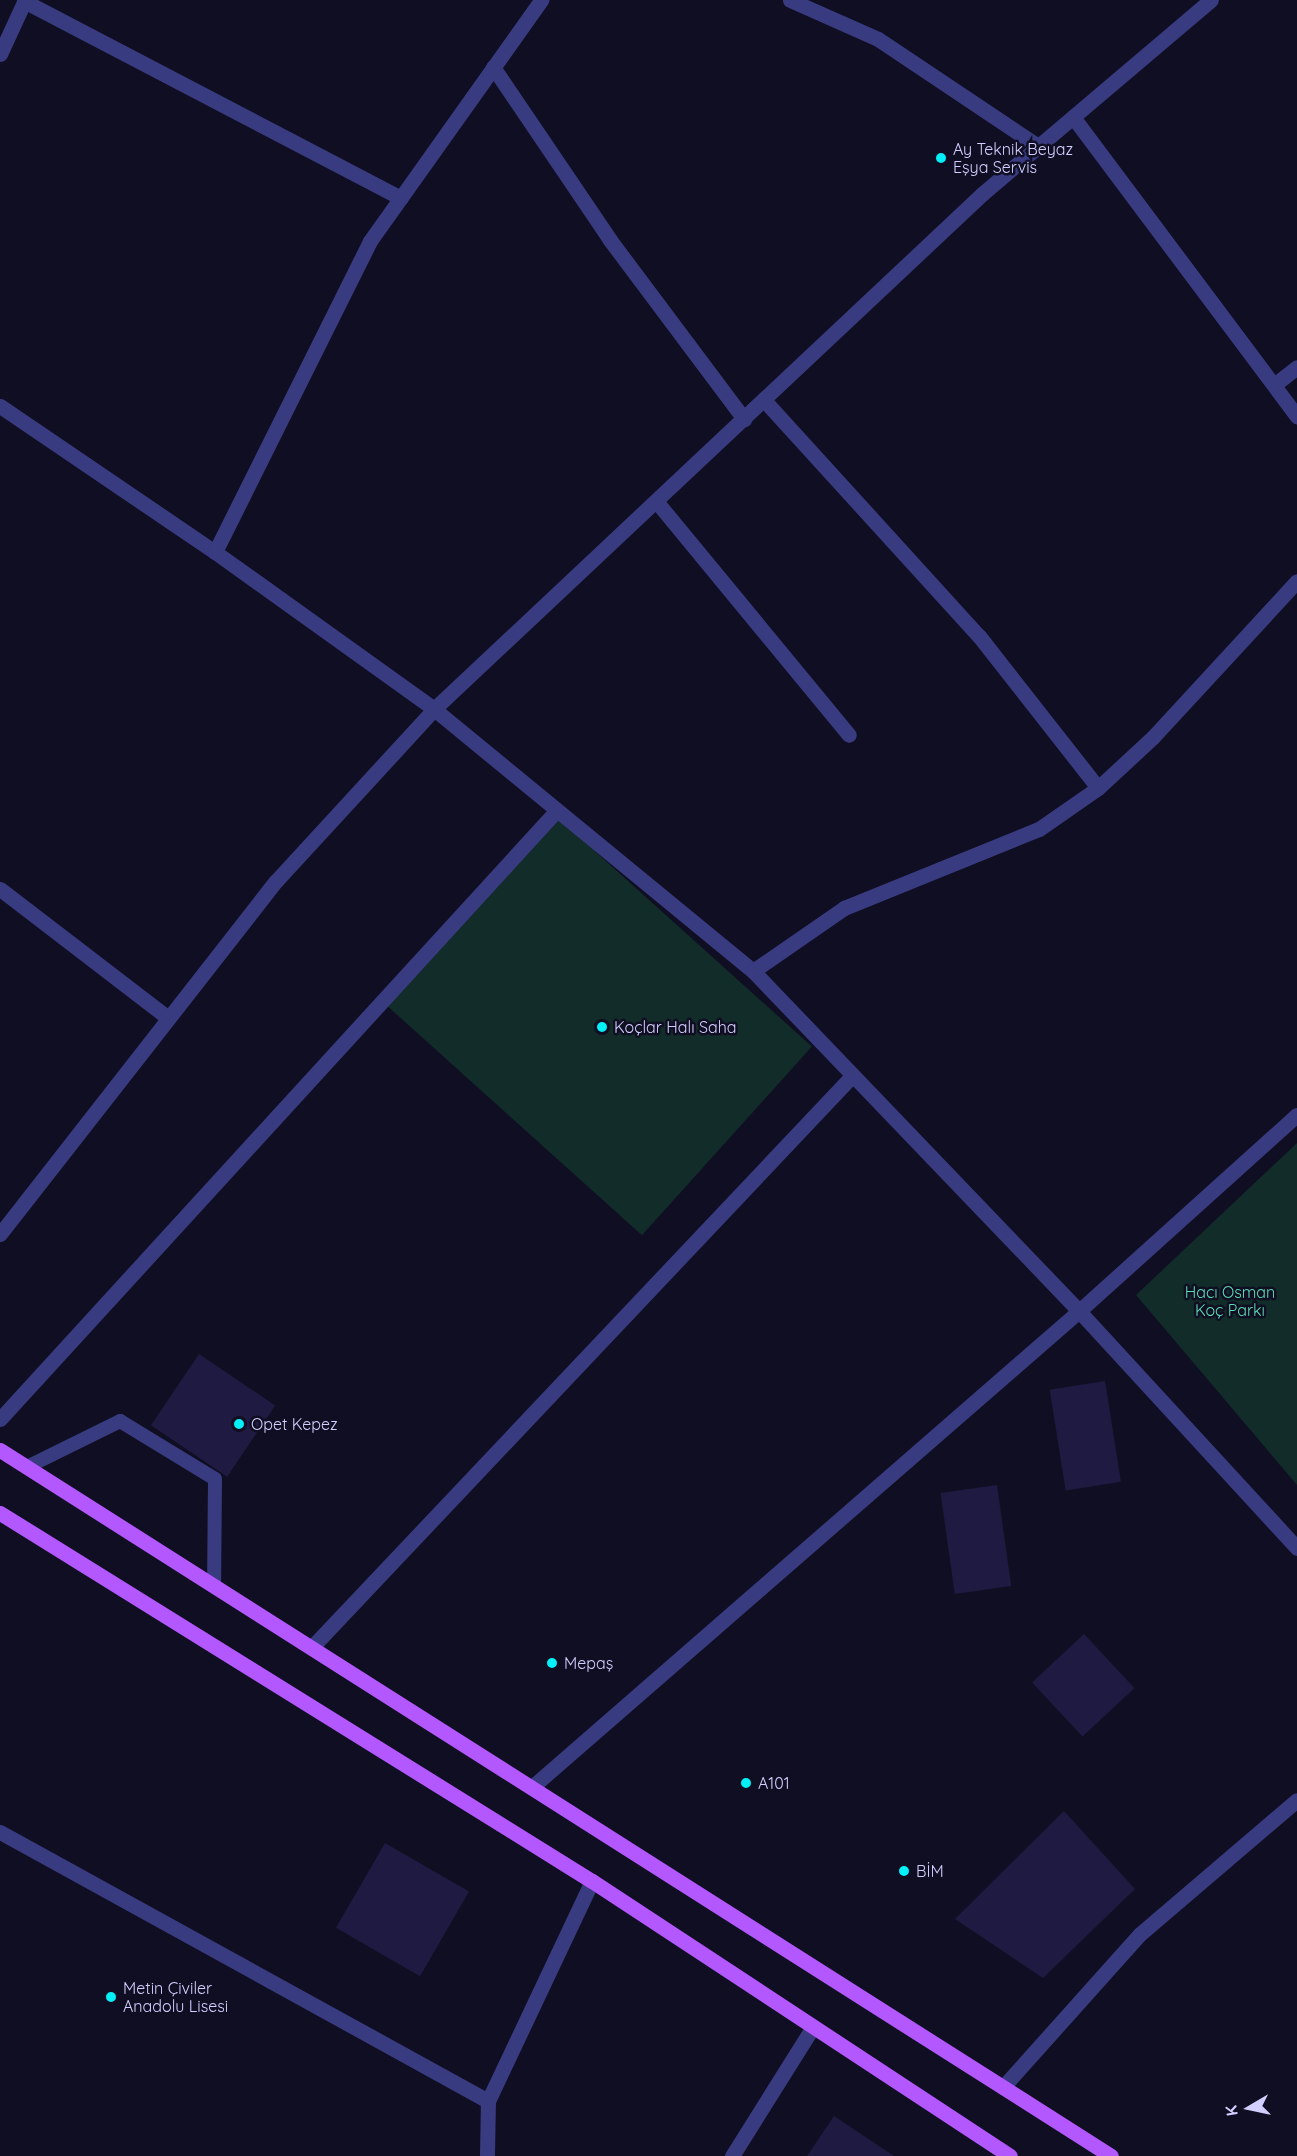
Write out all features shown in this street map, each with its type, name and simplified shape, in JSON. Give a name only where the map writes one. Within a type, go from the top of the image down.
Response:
[{"type":"main road","points":[[0,1450],[1111,2156]]},
{"type":"main road","points":[[0,1513],[592,1881],[1010,2156]]},
{"type":"street","points":[[215,552],[370,241],[541,0]]},
{"type":"street","points":[[790,0],[878,39],[1038,146]]},
{"type":"street","points":[[0,1234],[276,881],[434,709],[982,194],[1211,0]]},
{"type":"street","points":[[0,54],[25,1],[401,198]]},
{"type":"street","points":[[493,67],[610,240],[744,419]]},
{"type":"street","points":[[1073,117],[1297,416]]},
{"type":"street","points":[[1274,385],[1297,367]]},
{"type":"street","points":[[764,400],[979,636],[1098,788]]},
{"type":"street","points":[[0,406],[215,552],[434,709],[753,971],[1079,1311],[1297,1548]]},
{"type":"street","points":[[656,501],[849,735]]},
{"type":"street","points":[[753,971],[844,908],[1039,829],[1098,788],[1153,736],[1297,581]]},
{"type":"street","points":[[0,1419],[557,810]]},
{"type":"street","points":[[0,889],[168,1018]]},
{"type":"street","points":[[312,1647],[852,1076]]},
{"type":"street","points":[[532,1787],[1079,1311],[1297,1115]]},
{"type":"street","points":[[1003,2087],[1140,1934],[1297,1800]]},
{"type":"street","points":[[0,1832],[488,2101]]},
{"type":"street","points":[[487,2156],[488,2101],[592,1881]]},
{"type":"street","points":[[732,2156],[813,2026]]},
{"type":"lane","points":[[27,1467],[120,1421],[215,1479],[214,1586]]},
{"type":"green space","name":"Koçlar Halı Saha","points":[[557,817],[812,1047],[642,1235],[387,1006]]},
{"type":"green space","name":"Hacı Osman Koç Parkı","points":[[1297,1143],[1297,1485],[1136,1295]]},
{"type":"building","points":[[199,1354],[275,1405],[227,1477],[151,1425]]},
{"type":"building","points":[[1105,1381],[1121,1482],[1066,1491],[1050,1390]]},
{"type":"building","points":[[997,1485],[1011,1586],[955,1594],[941,1493]]},
{"type":"building","points":[[1084,1634],[1134,1688],[1083,1737],[1032,1682]]},
{"type":"building","points":[[1064,1811],[1135,1889],[1043,1978],[955,1919]]},
{"type":"building","points":[[385,1843],[469,1892],[420,1976],[336,1928]]},
{"type":"building","points":[[834,2116],[894,2156],[807,2156]]},
{"type":"place","name":"Ay Teknik Beyaz Eşya Servis","points":[[941,158]]},
{"type":"place","name":"Koçlar Halı Saha","points":[[602,1027]]},
{"type":"place","name":"Opet Kepez","points":[[239,1424]]},
{"type":"place","name":"Mepaş","points":[[552,1663]]},
{"type":"place","name":"A101","points":[[746,1783]]},
{"type":"place","name":"BİM","points":[[904,1871]]},
{"type":"place","name":"Metin Çiviler Anadolu Lisesi","points":[[111,1997]]}]
